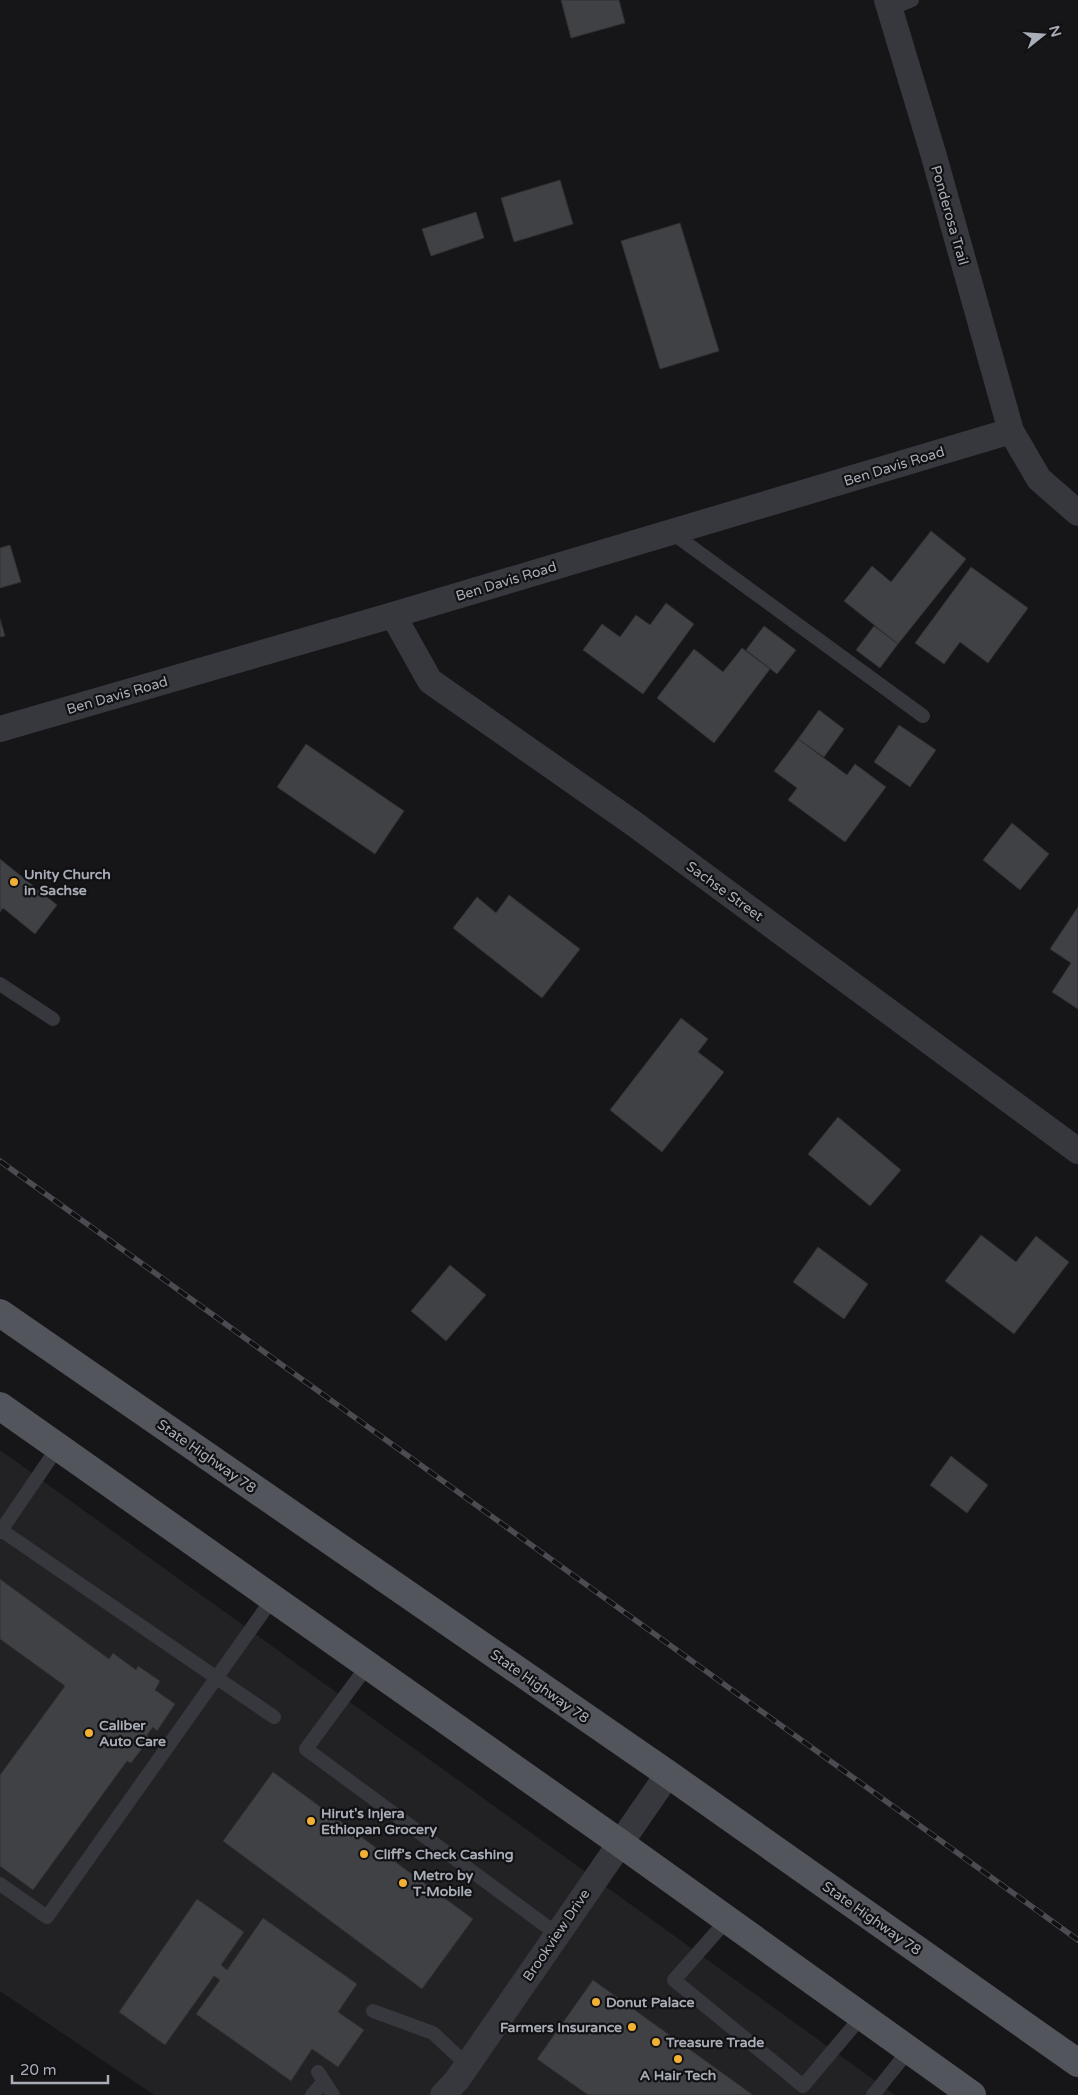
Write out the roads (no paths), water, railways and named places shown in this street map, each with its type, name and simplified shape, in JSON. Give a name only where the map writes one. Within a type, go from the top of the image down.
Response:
[{"type":"main road","name":"State Highway 78","points":[[0,1313],[668,1774],[1078,2063]]},
{"type":"main road","points":[[0,1406],[620,1842],[972,2095]]},
{"type":"street","name":"Ponderosa Trail","points":[[896,3],[933,152],[1011,431],[1039,479],[1078,513]]},
{"type":"street","name":"Ben Davis Road","points":[[0,729],[393,615],[1011,431]]},
{"type":"street","name":"Sachse Street","points":[[393,615],[430,681],[633,823],[1078,1151]]},
{"type":"street","name":"Brookview Drive","points":[[447,2094],[668,1774]]},
{"type":"lane","points":[[671,532],[923,716]]},
{"type":"lane","points":[[0,984],[53,1019]]},
{"type":"lane","points":[[58,1447],[0,1531],[274,1717]]},
{"type":"lane","points":[[0,1884],[47,1917],[273,1598]]},
{"type":"lane","points":[[368,1665],[306,1749],[557,1934]]},
{"type":"lane","points":[[727,1920],[674,1980],[803,2086],[862,2016]]},
{"type":"lane","points":[[373,2011],[433,2033],[467,2065]]},
{"type":"lane","points":[[873,2095],[909,2050]]},
{"type":"lane","points":[[312,2095],[321,2076],[333,2095]]},
{"type":"railway","points":[[0,1161],[1078,1940]]},
{"type":"place","name":"Unity Church in Sachse","points":[[14,882]]},
{"type":"place","name":"Caliber Auto Care","points":[[89,1733]]},
{"type":"place","name":"Hirut's Injera Ethiopan Grocery","points":[[311,1821]]},
{"type":"place","name":"Cliff's Check Cashing","points":[[364,1854]]},
{"type":"place","name":"Metro by T-Mobile","points":[[403,1883]]},
{"type":"place","name":"Donut Palace","points":[[596,2002]]},
{"type":"place","name":"Farmers Insurance","points":[[632,2027]]},
{"type":"place","name":"Treasure Trade","points":[[656,2042]]},
{"type":"place","name":"A Hair Tech","points":[[678,2059]]}]
